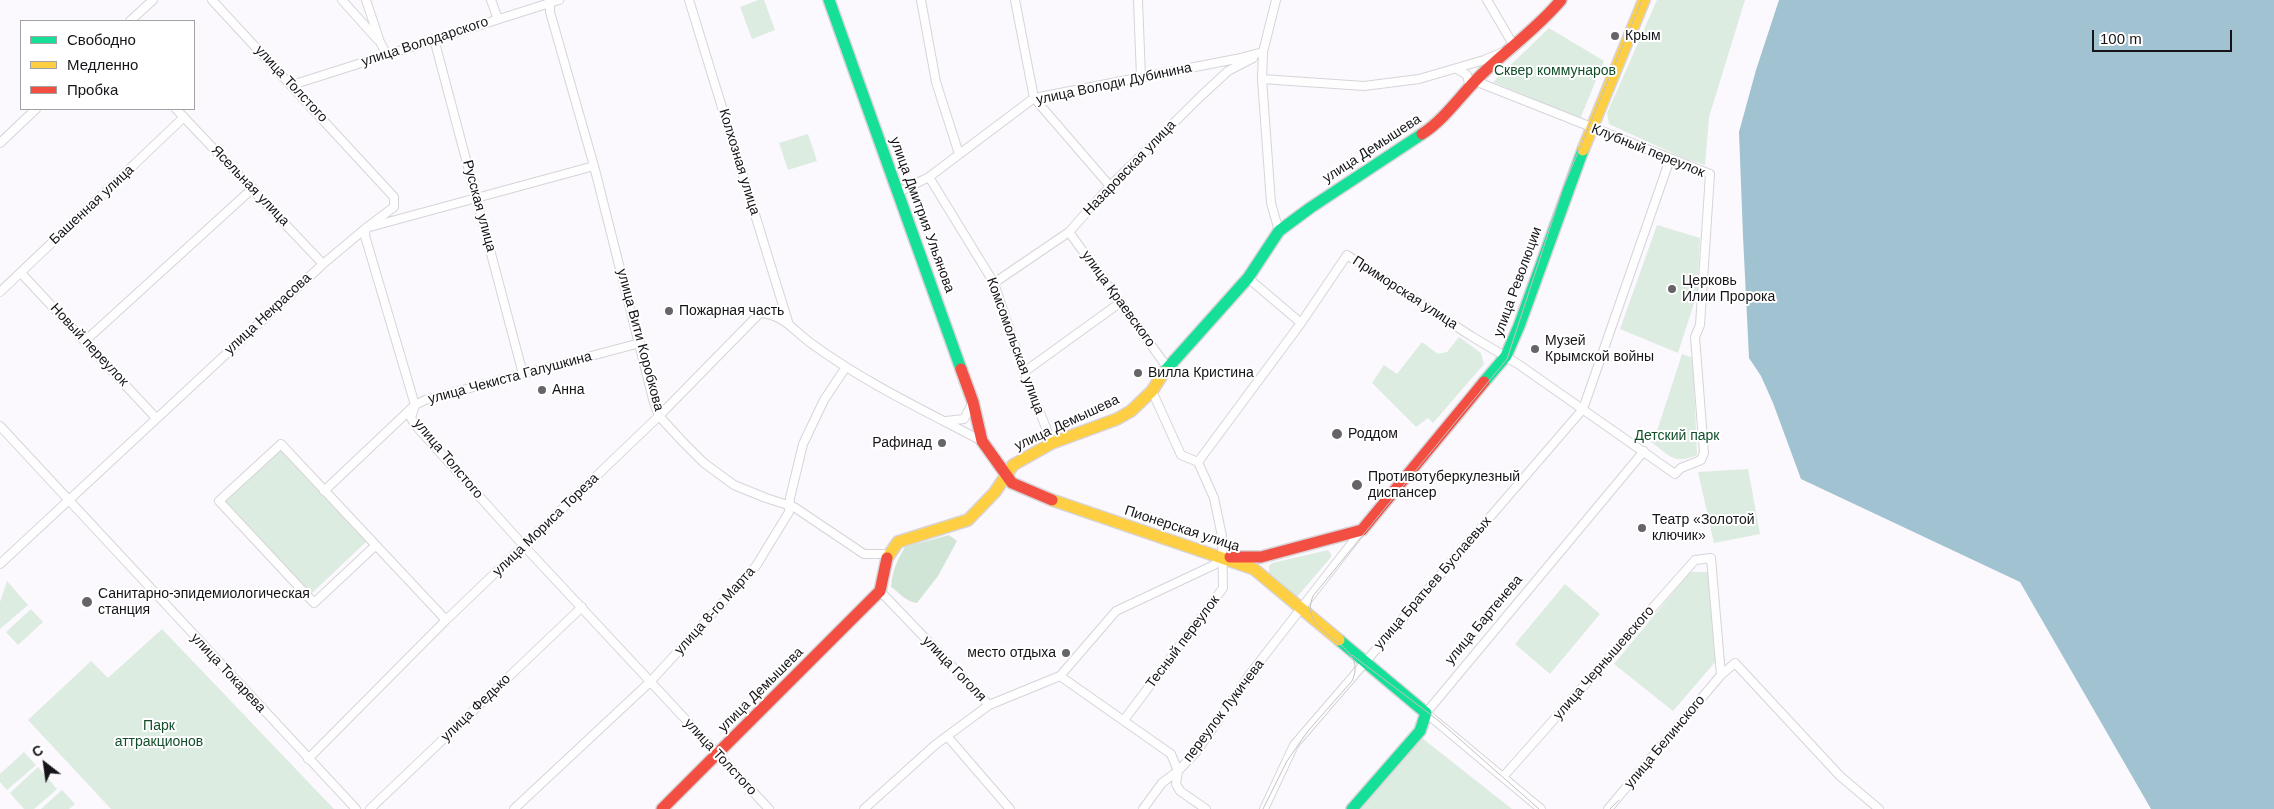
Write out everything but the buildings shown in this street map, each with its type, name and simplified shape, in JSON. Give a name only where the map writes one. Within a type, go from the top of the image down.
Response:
[{"type":"street","points":[[131,20],[153,0]]},
{"type":"street","name":"улица Толстого","points":[[212,0],[394,197],[394,207],[366,228],[365,236],[415,405],[411,418],[416,426],[524,546],[769,809]]},
{"type":"street","points":[[342,0],[380,42]]},
{"type":"street","points":[[366,0],[380,42],[387,55]]},
{"type":"street","points":[[491,0],[498,18]]},
{"type":"street","name":"Колхозная улица","points":[[690,0],[789,325]]},
{"type":"street","name":"улица Дмитрия Ульянова","points":[[829,0],[972,402],[982,441]]},
{"type":"street","points":[[921,0],[936,82],[959,154]]},
{"type":"street","points":[[1015,0],[1034,98],[1110,186]]},
{"type":"street","points":[[1138,0],[1141,77]]},
{"type":"street","points":[[1276,0],[1263,52],[1262,80],[1271,203],[1280,231]]},
{"type":"street","points":[[1262,80],[1364,86],[1419,79],[1457,69],[1513,47],[1487,0]]},
{"type":"street","name":"улица Революции","points":[[1300,608],[1506,356],[1519,326],[1591,128],[1644,0]]},
{"type":"street","name":"улица Володарского","points":[[292,85],[553,1]]},
{"type":"street","name":"улица Вити Коробкова","points":[[553,1],[550,12],[594,166],[654,403],[660,416],[704,463],[734,485],[790,506],[864,554],[888,554]]},
{"type":"street","name":"улица Демышева","points":[[888,554],[898,542],[968,520],[995,492],[1013,464],[1052,443],[1131,411],[1152,391],[1167,367],[1248,278],[1280,231],[1310,208],[1436,125],[1472,84],[1559,2]]},
{"type":"street","name":"Русская улица","points":[[434,39],[523,374]]},
{"type":"street","name":"улица Володи Дубинина","points":[[928,176],[1034,98],[1236,59],[1263,52]]},
{"type":"street","name":"Назаровская улица","points":[[994,283],[1069,232],[1110,186],[1228,71],[1263,52]]},
{"type":"street","points":[[1457,69],[1468,75],[1472,84]]},
{"type":"street","name":"Клубный переулок","points":[[1472,84],[1710,174],[1700,325],[1695,337],[1704,452],[1701,460],[1681,468],[1675,474]]},
{"type":"street","points":[[0,143],[35,110]]},
{"type":"street","name":"Ясельная улица","points":[[177,110],[323,264]]},
{"type":"street","name":"Башенная улица","points":[[0,292],[184,117]]},
{"type":"street","name":"улица Братьев Буслаевых","points":[[1264,809],[1294,745],[1583,409],[1670,159]]},
{"type":"street","name":"улица Некрасова","points":[[0,564],[323,264],[366,228],[594,166]]},
{"type":"street","points":[[898,192],[928,176]]},
{"type":"street","name":"Комсомольская улица","points":[[928,176],[994,283],[1024,372],[1052,443]]},
{"type":"street","points":[[85,341],[252,188]]},
{"type":"street","name":"улица Краевского","points":[[1069,232],[1167,367]]},
{"type":"street","name":"Приморская улица","points":[[1198,462],[1301,323],[1347,255],[1471,336],[1506,356],[1675,474]]},
{"type":"street","name":"Новый переулок","points":[[21,273],[156,418]]},
{"type":"street","points":[[1248,278],[1301,323]]},
{"type":"street","points":[[1024,372],[1121,302]]},
{"type":"street","name":"улица Мориса Тореза","points":[[308,759],[446,620],[660,416],[760,313],[774,314],[789,325]]},
{"type":"street","name":"Пионерская улица","points":[[789,325],[810,343],[846,367],[982,441],[1012,483],[1061,504],[1254,569],[1541,809]]},
{"type":"street","name":"улица Чекиста Галушкина","points":[[324,491],[415,405],[425,400],[640,343]]},
{"type":"street","name":"улица 8-го Марта","points":[[514,809],[651,681],[756,566],[789,512],[795,476],[807,436],[824,400],[846,367]]},
{"type":"street","points":[[1152,391],[1181,455],[1198,462],[1214,498],[1222,536],[1223,557]]},
{"type":"street","points":[[944,421],[964,419],[972,402]]},
{"type":"street","name":"улица Токарева","points":[[0,426],[356,809]]},
{"type":"street","points":[[375,546],[314,603],[219,501],[281,444],[446,620]]},
{"type":"street","name":"улица Бартенева","points":[[1352,809],[1420,730],[1425,721],[1426,713],[1644,451]]},
{"type":"street","points":[[989,705],[1060,676],[1116,611],[1214,564],[1223,557],[1261,557],[1362,530]]},
{"type":"street","points":[[880,591],[888,554]]},
{"type":"street","name":"Тесный переулок","points":[[1124,720],[1223,588],[1223,557]]},
{"type":"street","points":[[1254,569],[1261,557]]},
{"type":"street","name":"улица Чернышевского","points":[[1503,778],[1695,560],[1710,558],[1721,675]]},
{"type":"street","name":"улица Демышева","points":[[662,809],[880,591]]},
{"type":"street","name":"улица Гоголя","points":[[864,809],[947,736],[989,705],[880,591]]},
{"type":"street","name":"улица Федько","points":[[370,809],[582,607]]},
{"type":"street","name":"переулок Лукичева","points":[[1143,809],[1162,782],[1178,771],[1197,751],[1250,674],[1294,619],[1300,608]]},
{"type":"street","points":[[1721,675],[1735,663],[1840,776],[1879,809]]},
{"type":"street","name":"улица Белинского","points":[[1608,809],[1721,675]]},
{"type":"street","points":[[1060,676],[1171,754],[1178,771],[1176,784],[1180,791],[1206,809]]},
{"type":"street","points":[[947,736],[1010,809]]},
{"type":"green space","points":[[758,0],[764,0],[775,30],[752,39],[740,7]]},
{"type":"green space","points":[[1657,0],[1745,0],[1709,117],[1705,165],[1683,158],[1609,124],[1607,113]]},
{"type":"green space","name":"Сквер коммунаров","points":[[1549,28],[1604,61],[1580,119],[1493,82]]},
{"type":"green space","points":[[808,134],[817,161],[788,170],[779,143]]},
{"type":"green space","points":[[1657,225],[1700,238],[1697,294],[1678,353],[1620,329]]},
{"type":"green space","points":[[1459,337],[1481,353],[1484,364],[1433,423],[1428,418],[1416,427],[1372,383],[1384,365],[1397,374],[1422,342],[1438,354],[1447,352]]},
{"type":"green space","name":"Детский парк","points":[[1682,354],[1693,358],[1697,455],[1677,459],[1672,458],[1651,442],[1657,431]]},
{"type":"green space","points":[[279,448],[367,541],[311,594],[224,500]]},
{"type":"green space","points":[[1748,469],[1760,534],[1714,543],[1698,472]]},
{"type":"green space","points":[[949,535],[957,541],[938,576],[917,603],[906,599],[891,587],[895,566],[905,547]]},
{"type":"green space","points":[[1328,550],[1331,557],[1297,597],[1269,575],[1269,566],[1272,563]]},
{"type":"green space","points":[[1690,572],[1708,572],[1716,661],[1673,711],[1614,664]]},
{"type":"green space","points":[[7,581],[28,605],[0,629],[0,602]]},
{"type":"green space","points":[[1565,584],[1600,614],[1550,674],[1515,644]]},
{"type":"green space","points":[[31,609],[43,622],[18,645],[6,632]]},
{"type":"green space","name":"Парк аттракционов","points":[[162,629],[334,809],[111,809],[28,720],[91,661],[108,678]]},
{"type":"green space","points":[[1422,738],[1512,809],[1360,809]]},
{"type":"green space","points":[[24,752],[36,765],[7,790],[0,782],[0,774]]},
{"type":"green space","points":[[38,767],[57,789],[34,809],[24,809],[10,793]]},
{"type":"green space","points":[[62,790],[75,804],[69,809],[41,809]]},
{"type":"water","points":[[1779,0],[2274,0],[2274,809],[2151,809],[2020,582],[1801,479],[1773,403],[1761,376],[1749,358],[1743,236],[1739,132],[1756,70]]},
{"type":"tram line","points":[[1263,809],[1287,761],[1308,731],[1352,681],[1355,668],[1352,657],[1344,647],[1315,621],[1311,610],[1313,596],[1507,359],[1563,188],[1642,0]]},
{"type":"tram line","points":[[1352,655],[1439,721],[1539,809]]},
{"type":"tram line","points":[[1610,809],[1619,800]]},
{"type":"traffic: fast","points":[[829,0],[961,369]]},
{"type":"traffic: fast","points":[[1164,372],[1248,278],[1279,231],[1310,208],[1422,134]]},
{"type":"traffic: fast","points":[[1484,382],[1506,356],[1519,326],[1583,150]]},
{"type":"traffic: fast","points":[[1339,640],[1426,713],[1420,731],[1352,809]]},
{"type":"traffic: slow","points":[[1583,150],[1644,0]]},
{"type":"traffic: slow","points":[[887,558],[898,542],[968,520],[995,492],[1013,465],[1052,443],[1117,419],[1131,411],[1152,391],[1164,372]]},
{"type":"traffic: slow","points":[[1052,500],[1254,569],[1339,640]]},
{"type":"traffic: jam","points":[[1422,134],[1438,121],[1489,67],[1552,11],[1561,0]]},
{"type":"traffic: jam","points":[[961,369],[973,402],[982,441],[1012,483],[1052,500]]},
{"type":"traffic: jam","points":[[1230,557],[1261,557],[1362,530],[1484,382]]},
{"type":"traffic: jam","points":[[662,809],[880,591],[887,558]]},
{"type":"place","name":"Крым","points":[[1615,36]]},
{"type":"place","name":"Церковь Илии Пророка","points":[[1672,289]]},
{"type":"place","name":"Пожарная часть","points":[[669,311]]},
{"type":"place","name":"Музей Крымской войны","points":[[1535,349]]},
{"type":"place","name":"Вилла Кристина","points":[[1138,373]]},
{"type":"place","name":"Анна","points":[[542,390]]},
{"type":"place","name":"Роддом","points":[[1337,434]]},
{"type":"place","name":"Рафинад","points":[[942,443]]},
{"type":"place","name":"Противотуберкулезный диспансер","points":[[1357,485]]},
{"type":"place","name":"Театр «Золотой ключик»","points":[[1642,528]]},
{"type":"place","name":"Санитарно-эпидемиологическая станция","points":[[87,602]]},
{"type":"place","name":"место отдыха","points":[[1066,653]]}]
